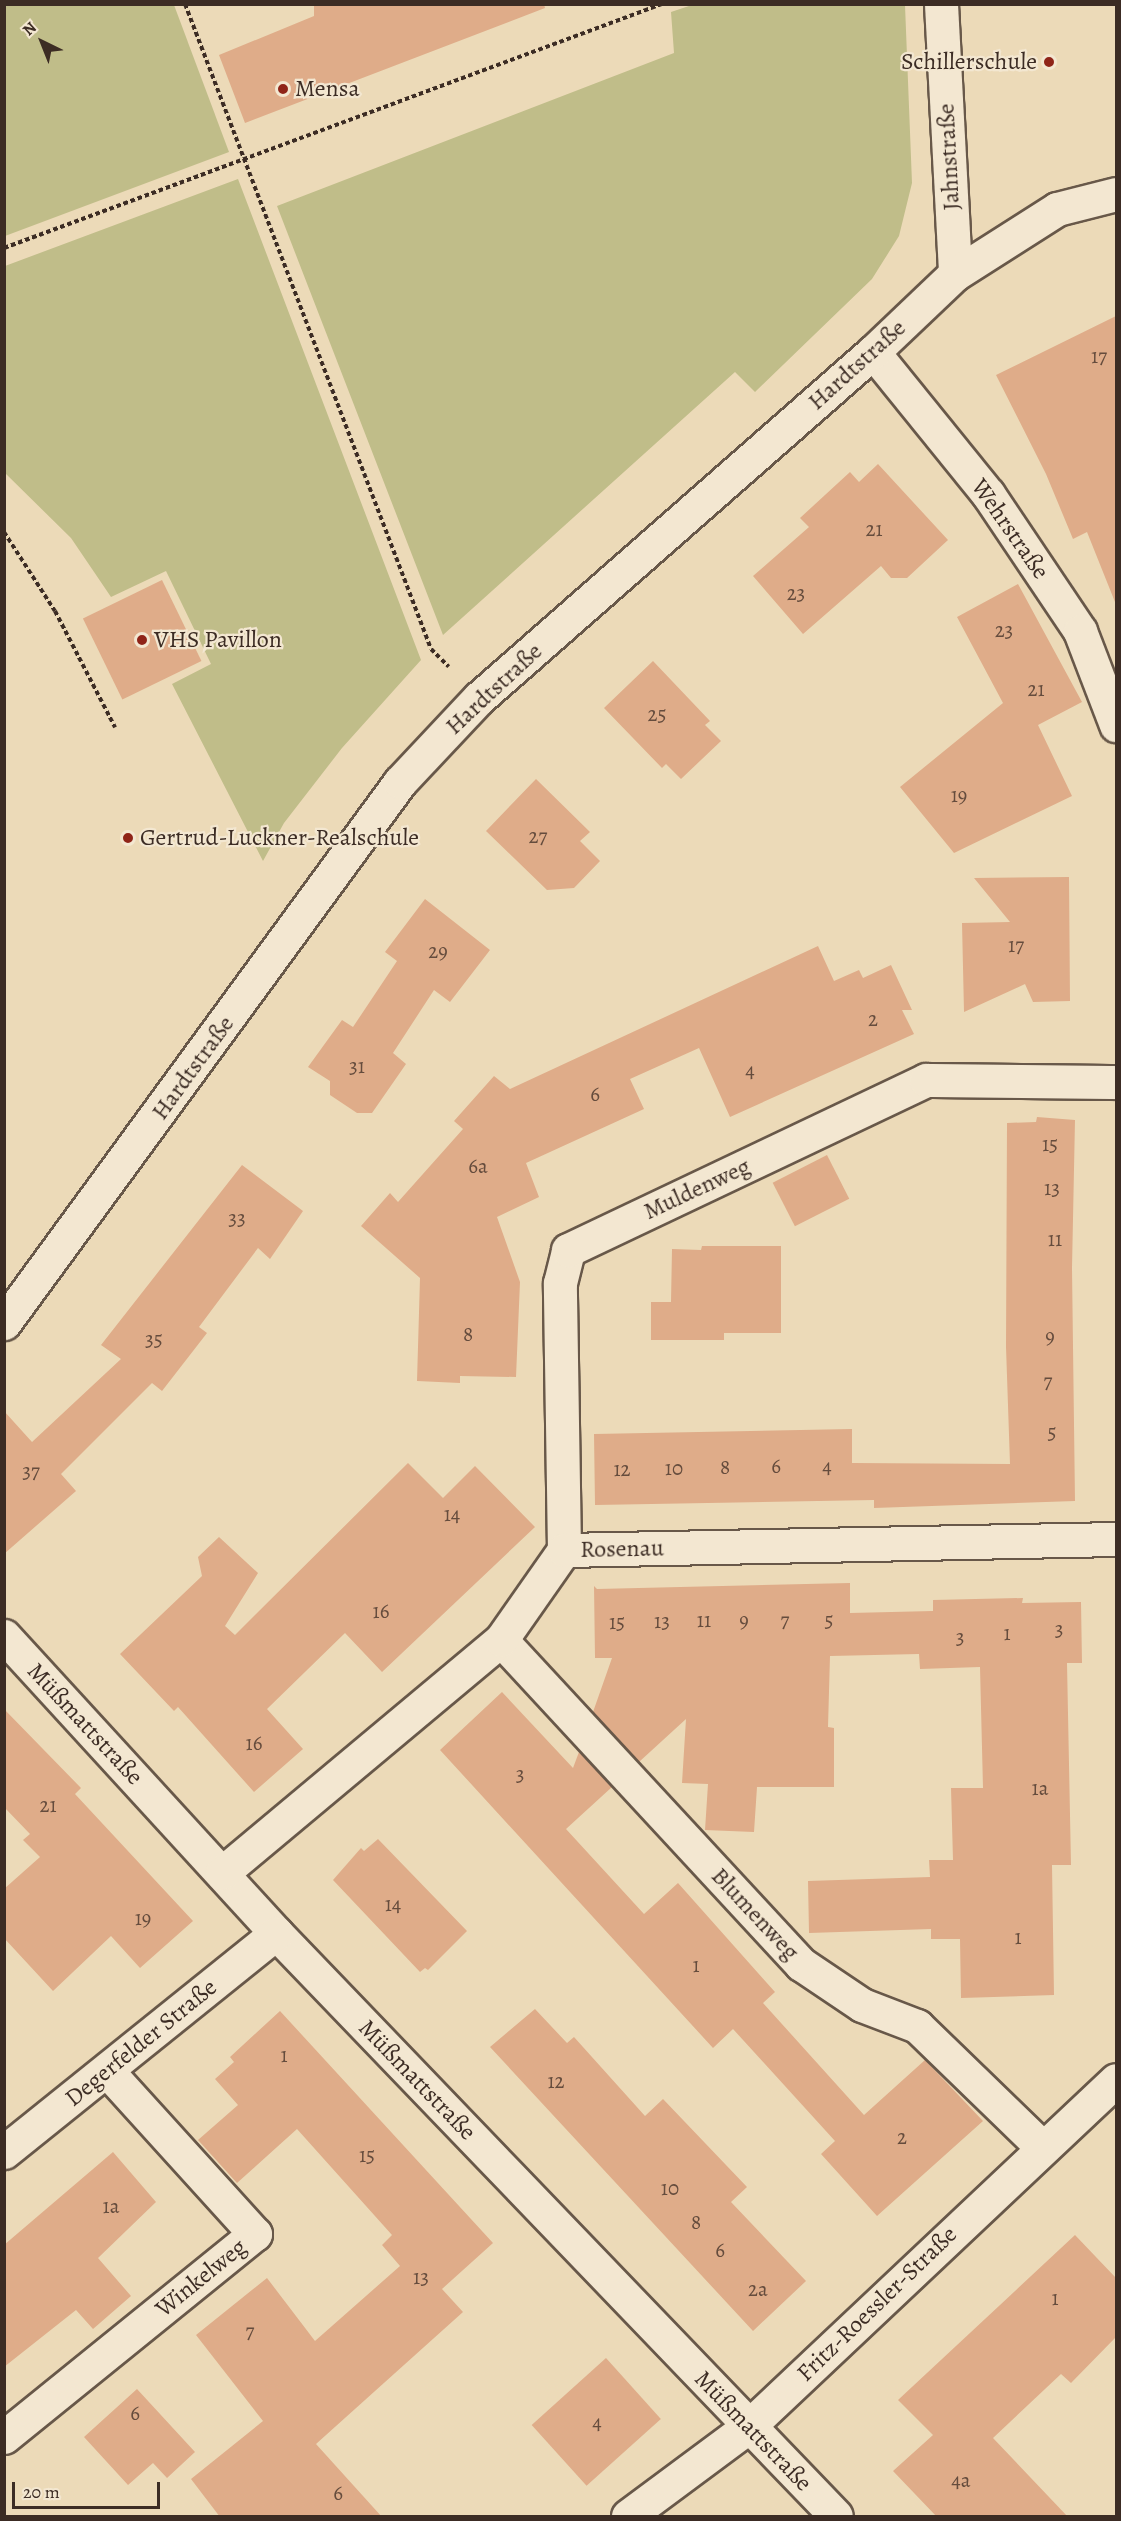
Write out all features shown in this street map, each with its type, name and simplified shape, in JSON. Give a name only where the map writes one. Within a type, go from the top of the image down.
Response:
[{"type":"street","name":"Jahnstraße","points":[[941,4],[955,274]]},
{"type":"street","name":"Hardtstraße","points":[[4,1323],[400,782],[479,698],[873,352],[955,274],[1057,209],[1116,194]]},
{"type":"street","name":"Wehrstraße","points":[[873,352],[988,494],[1080,631],[1116,725]]},
{"type":"street","name":"Muldenweg","points":[[564,1550],[560,1283],[568,1250],[926,1080],[1116,1082]]},
{"type":"street","name":"Rosenau","points":[[222,1873],[501,1640],[564,1550],[1116,1539]]},
{"type":"street","name":"Müßmattstraße","points":[[4,1636],[276,1933],[836,2517]]},
{"type":"street","name":"Blumenweg","points":[[501,1640],[801,1964],[862,2005],[916,2026],[1042,2147]]},
{"type":"street","name":"Degerfelder Straße","points":[[4,2151],[108,2072],[276,1933]]},
{"type":"street","name":"Winkelweg","points":[[4,2437],[255,2234],[108,2072]]},
{"type":"street","name":"Fritz-Roessler-Straße","points":[[627,2517],[749,2426],[1042,2147],[1116,2080]]},
{"type":"path","points":[[185,4],[432,649],[479,698]]},
{"type":"path","points":[[4,248],[244,161],[662,4]]},
{"type":"path","points":[[4,532],[55,610],[115,727]]},
{"type":"shaded area","points":[[5,4],[174,5],[229,152],[5,236]]},
{"type":"shaded area","points":[[692,5],[905,5],[912,183],[899,236],[872,279],[755,392],[735,372],[443,635],[277,206],[674,53],[671,12]]},
{"type":"shaded area","points":[[238,179],[421,660],[342,748],[284,823],[263,861],[172,684],[211,664],[166,571],[111,597],[71,538],[4,472],[5,266]]},
{"type":"building","name":"Mensa","points":[[314,4],[544,4],[545,8],[245,123],[219,55],[314,16]]},
{"type":"building","points":[[1116,316],[1115,602],[1087,532],[1073,539],[1046,474],[996,375]]},
{"type":"building","points":[[878,464],[948,540],[907,578],[891,578],[881,566],[803,634],[753,576],[809,527],[800,518],[850,472],[859,482]]},
{"type":"building","name":"VHS Pavillon","points":[[162,580],[201,661],[122,699],[83,619]]},
{"type":"building","points":[[1018,584],[1082,702],[1038,725],[1072,796],[954,853],[900,787],[1003,703],[957,617]]},
{"type":"building","points":[[653,661],[710,721],[705,725],[721,741],[681,779],[666,764],[662,768],[604,708]]},
{"type":"building","points":[[536,779],[590,832],[580,841],[600,861],[574,888],[547,890],[486,831]]},
{"type":"building","points":[[1069,877],[1070,1001],[1033,1002],[1025,984],[964,1012],[962,923],[1010,922],[974,878]]},
{"type":"building","points":[[425,899],[490,950],[450,1002],[434,990],[393,1053],[406,1064],[372,1113],[357,1113],[330,1095],[330,1081],[308,1067],[342,1020],[353,1027],[397,961],[385,952]]},
{"type":"building","points":[[818,946],[834,981],[859,970],[863,978],[891,965],[912,1010],[902,1010],[914,1034],[730,1117],[699,1048],[630,1079],[644,1109],[526,1163],[539,1197],[497,1217],[520,1282],[516,1377],[460,1376],[460,1383],[417,1381],[420,1278],[361,1226],[390,1193],[398,1202],[463,1129],[454,1121],[494,1076],[510,1089]]},
{"type":"building","points":[[1037,1117],[1075,1120],[1072,1268],[1075,1501],[874,1508],[874,1500],[595,1505],[594,1434],[852,1429],[852,1463],[1010,1464],[1006,1347],[1007,1123],[1036,1122]]},
{"type":"building","points":[[827,1155],[849,1199],[795,1226],[773,1183]]},
{"type":"building","points":[[242,1165],[303,1211],[270,1259],[258,1248],[199,1327],[207,1333],[162,1391],[152,1383],[61,1474],[76,1491],[4,1554],[4,1411],[32,1442],[121,1359],[101,1345]]},
{"type":"building","points":[[702,1246],[781,1246],[781,1333],[724,1333],[724,1340],[651,1340],[651,1302],[671,1302],[672,1249],[701,1250]]},
{"type":"building","points":[[408,1463],[443,1498],[475,1466],[535,1527],[382,1672],[345,1633],[267,1709],[303,1749],[254,1792],[178,1707],[174,1711],[120,1654],[202,1576],[198,1557],[219,1537],[258,1573],[225,1626],[235,1635]]},
{"type":"building","points":[[850,1583],[850,1613],[933,1611],[933,1600],[1023,1598],[1022,1603],[1081,1602],[1082,1663],[1067,1663],[1071,1865],[1052,1865],[1054,1995],[961,1998],[960,1939],[931,1939],[931,1929],[809,1933],[808,1881],[930,1877],[929,1860],[953,1860],[951,1788],[983,1788],[980,1667],[920,1669],[919,1654],[830,1656],[828,1727],[834,1728],[834,1787],[757,1787],[754,1832],[705,1830],[708,1784],[682,1783],[686,1719],[639,1762],[593,1712],[612,1658],[595,1658],[594,1586],[597,1589]]},
{"type":"building","points":[[502,1692],[573,1768],[579,1752],[612,1787],[566,1829],[644,1914],[678,1883],[775,1992],[763,2003],[864,2115],[925,2060],[983,2121],[877,2216],[821,2154],[835,2141],[733,2029],[713,2048],[440,1750]]},
{"type":"building","points":[[4,1709],[81,1788],[75,1794],[193,1921],[140,1968],[111,1936],[53,1991],[4,1938],[4,1889],[40,1857],[23,1840],[30,1834],[4,1807]]},
{"type":"building","points":[[378,1839],[467,1931],[428,1970],[425,1968],[420,1972],[333,1880],[361,1848],[364,1851]]},
{"type":"building","points":[[535,2009],[567,2043],[574,2037],[645,2116],[663,2099],[747,2187],[731,2202],[806,2281],[753,2331],[490,2047]]},
{"type":"building","points":[[280,2011],[493,2243],[442,2289],[463,2312],[316,2444],[382,2517],[220,2517],[191,2479],[263,2421],[196,2335],[267,2278],[315,2341],[400,2266],[382,2245],[392,2235],[297,2129],[237,2183],[198,2140],[238,2105],[215,2079],[234,2062],[230,2057]]},
{"type":"building","points":[[113,2152],[156,2202],[98,2258],[131,2296],[93,2329],[76,2310],[4,2367],[4,2245]]},
{"type":"building","points":[[1075,2235],[1116,2278],[1116,2337],[1071,2383],[1061,2374],[993,2438],[1068,2517],[937,2517],[893,2471],[933,2435],[898,2400]]},
{"type":"building","points":[[606,2358],[661,2419],[587,2486],[532,2425]]},
{"type":"building","points":[[137,2389],[195,2452],[167,2478],[153,2463],[128,2485],[84,2437]]},
{"type":"place","name":"Schillerschule","points":[[1049,62]]},
{"type":"place","name":"Mensa","points":[[283,89]]},
{"type":"place","name":"VHS Pavillon","points":[[142,640]]},
{"type":"place","name":"Gertrud-Luckner-Realschule","points":[[128,838]]}]
